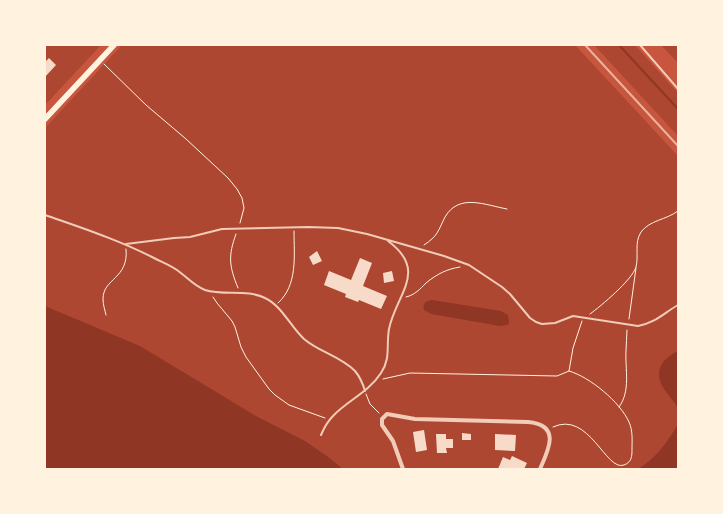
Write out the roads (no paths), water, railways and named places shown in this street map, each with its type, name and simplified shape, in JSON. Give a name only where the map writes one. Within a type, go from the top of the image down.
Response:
[{"type":"main road","points":[[45,119],[114,45]]},
{"type":"street","points":[[404,469],[393,441],[381,421],[388,414],[421,419],[528,422],[539,424],[548,430],[550,436],[550,443],[540,469]]},
{"type":"lane","points":[[640,45],[678,89]]},
{"type":"lane","points":[[45,215],[126,244],[168,265],[198,286],[211,291],[264,297],[276,305],[304,339],[341,360],[354,371],[365,391]]},
{"type":"lane","points":[[126,244],[190,237],[213,231],[238,229],[338,228],[385,239],[468,265],[502,287],[530,318],[542,324],[555,323],[572,316],[638,326],[654,321],[678,305]]},
{"type":"lane","points":[[320,435],[329,420],[365,391],[386,364],[388,331],[406,287],[408,268],[406,260],[401,253],[385,239]]},
{"type":"waterway","points":[[619,45],[678,109]]},
{"type":"railway","points":[[585,45],[678,146]]}]
